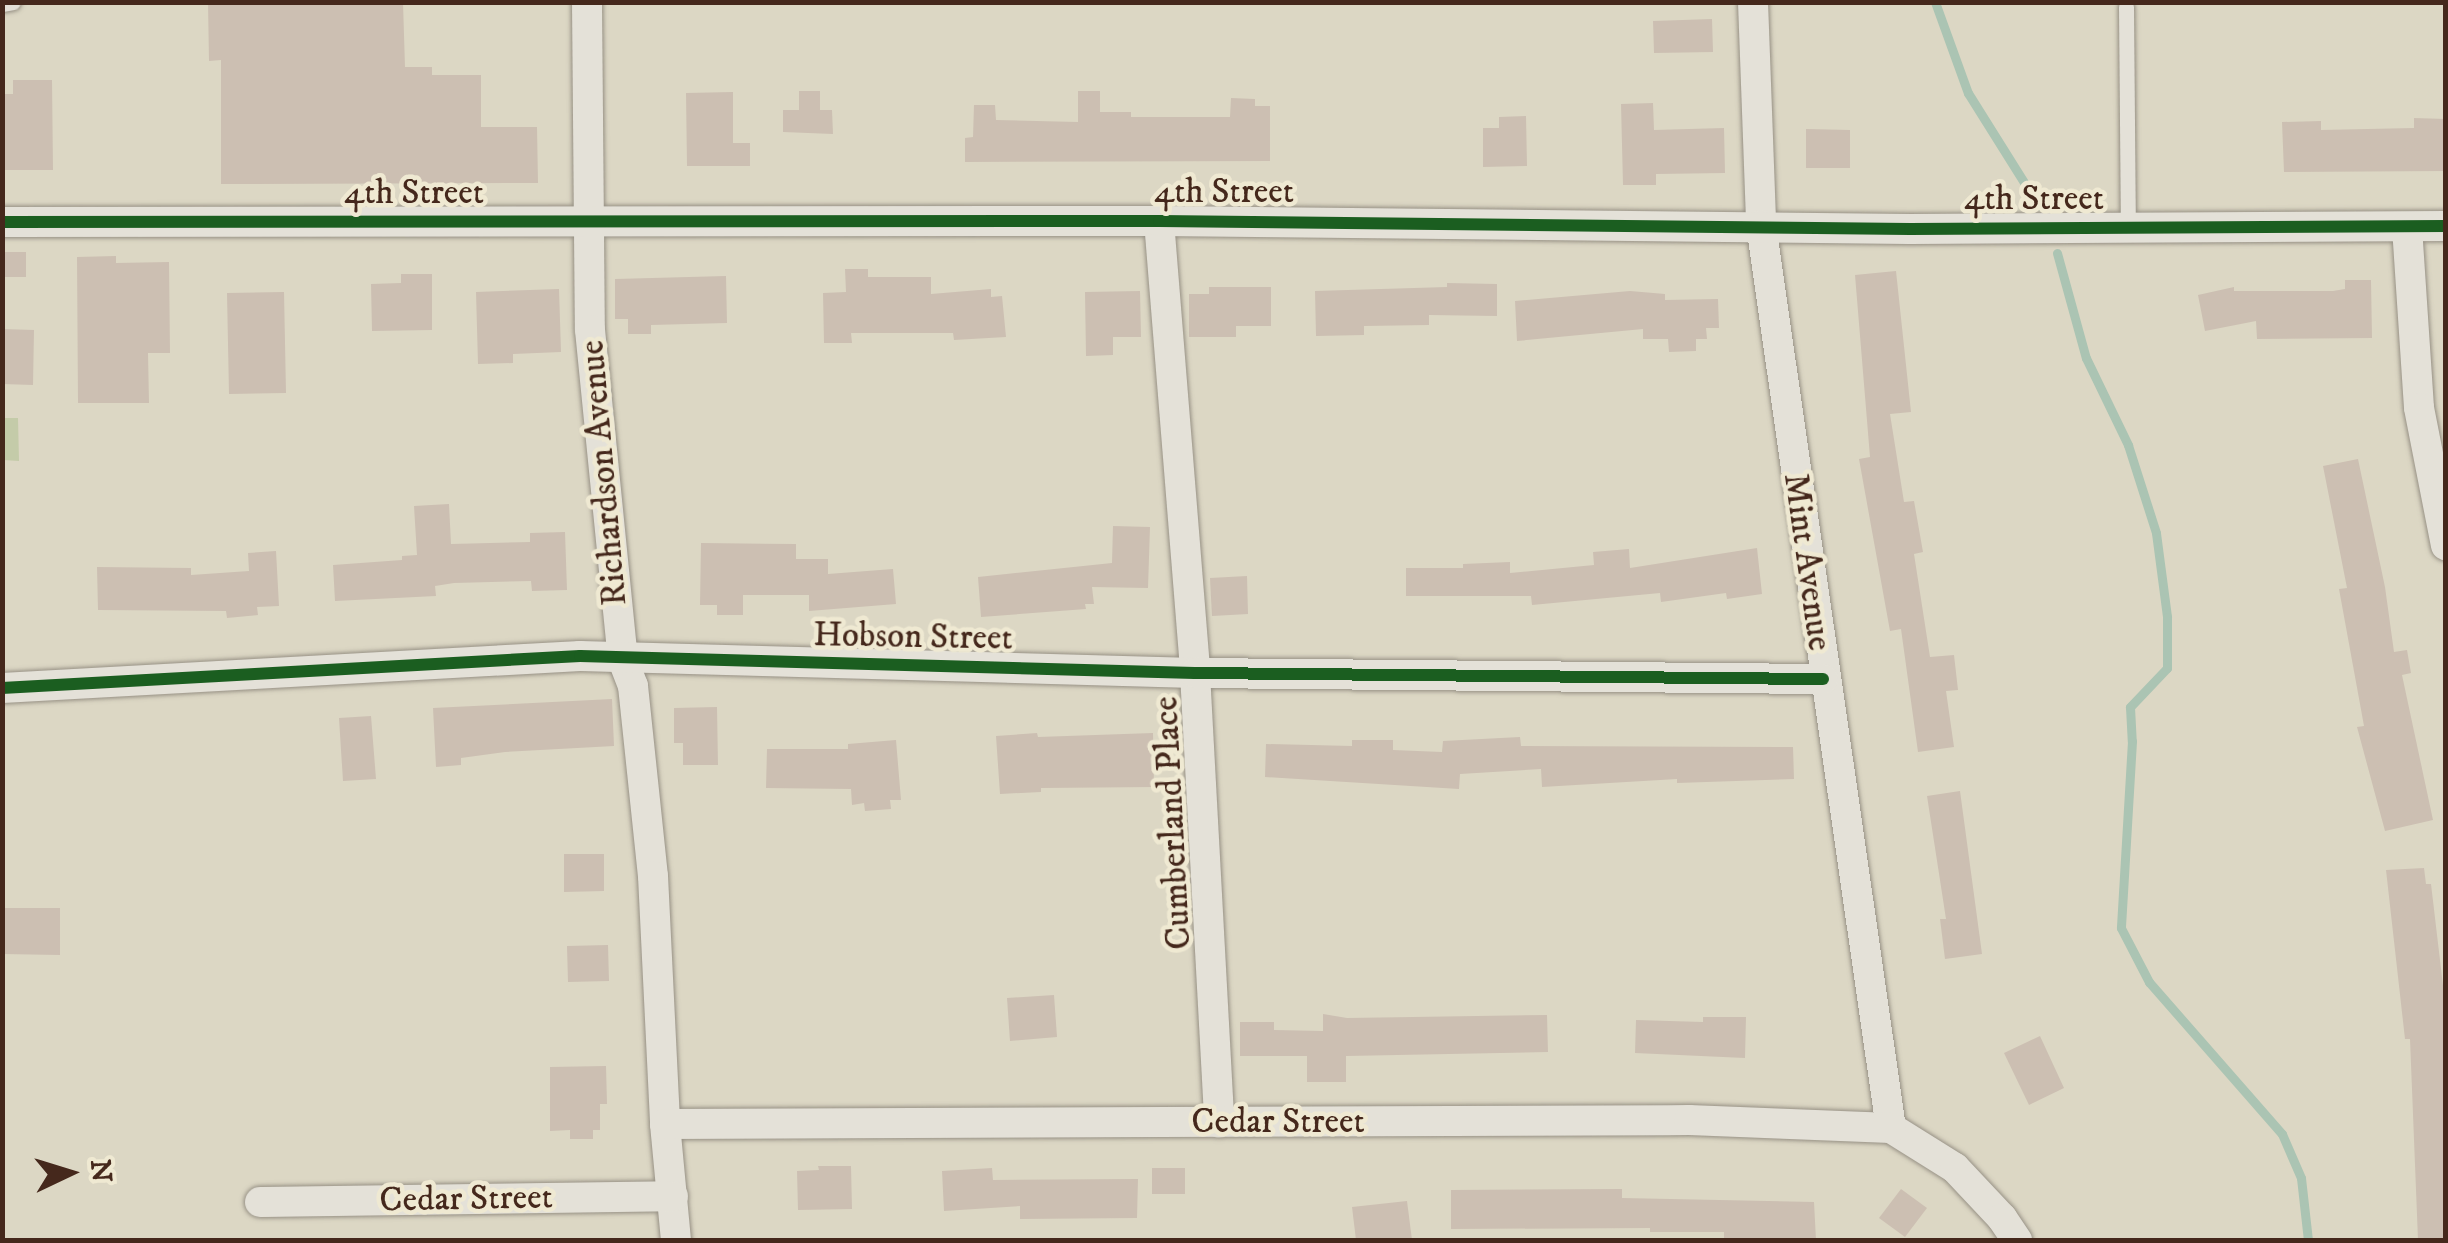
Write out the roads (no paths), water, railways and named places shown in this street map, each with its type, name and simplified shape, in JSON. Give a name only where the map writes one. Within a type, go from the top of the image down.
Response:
[{"type":"street","name":"Richardson Avenue","points":[[587,2],[590,330],[622,660],[632,686],[652,876],[664,1124],[676,1240]]},
{"type":"street","name":"Mint Avenue","points":[[1754,2],[1761,225],[1823,678],[1891,1128]]},
{"type":"street","name":"Cumberland Place","points":[[1158,221],[1194,673],[1219,1122]]},
{"type":"street","name":"4th Street","points":[[2,222],[2446,226]]},
{"type":"street","points":[[2407,227],[2419,408],[2446,545]]},
{"type":"street","name":"Hobson Street","points":[[2,688],[580,656],[1194,673],[1823,678]]},
{"type":"street","name":"Cedar Street","points":[[664,1124],[1689,1120],[1891,1128]]},
{"type":"street","points":[[1891,1128],[1956,1168],[2017,1240]]},
{"type":"street","name":"Cedar Street","points":[[260,1202],[672,1196]]},
{"type":"lane","points":[[2,4],[13,2]]},
{"type":"lane","points":[[2126,7],[2128,228]]},
{"type":"waterway","points":[[1935,2],[1968,93],[2039,206]]},
{"type":"waterway","points":[[2057,253],[2086,358],[2128,445],[2156,533],[2167,617],[2167,668],[2130,707],[2132,741],[2121,928],[2149,982],[2282,1134],[2301,1178],[2308,1240]]}]
